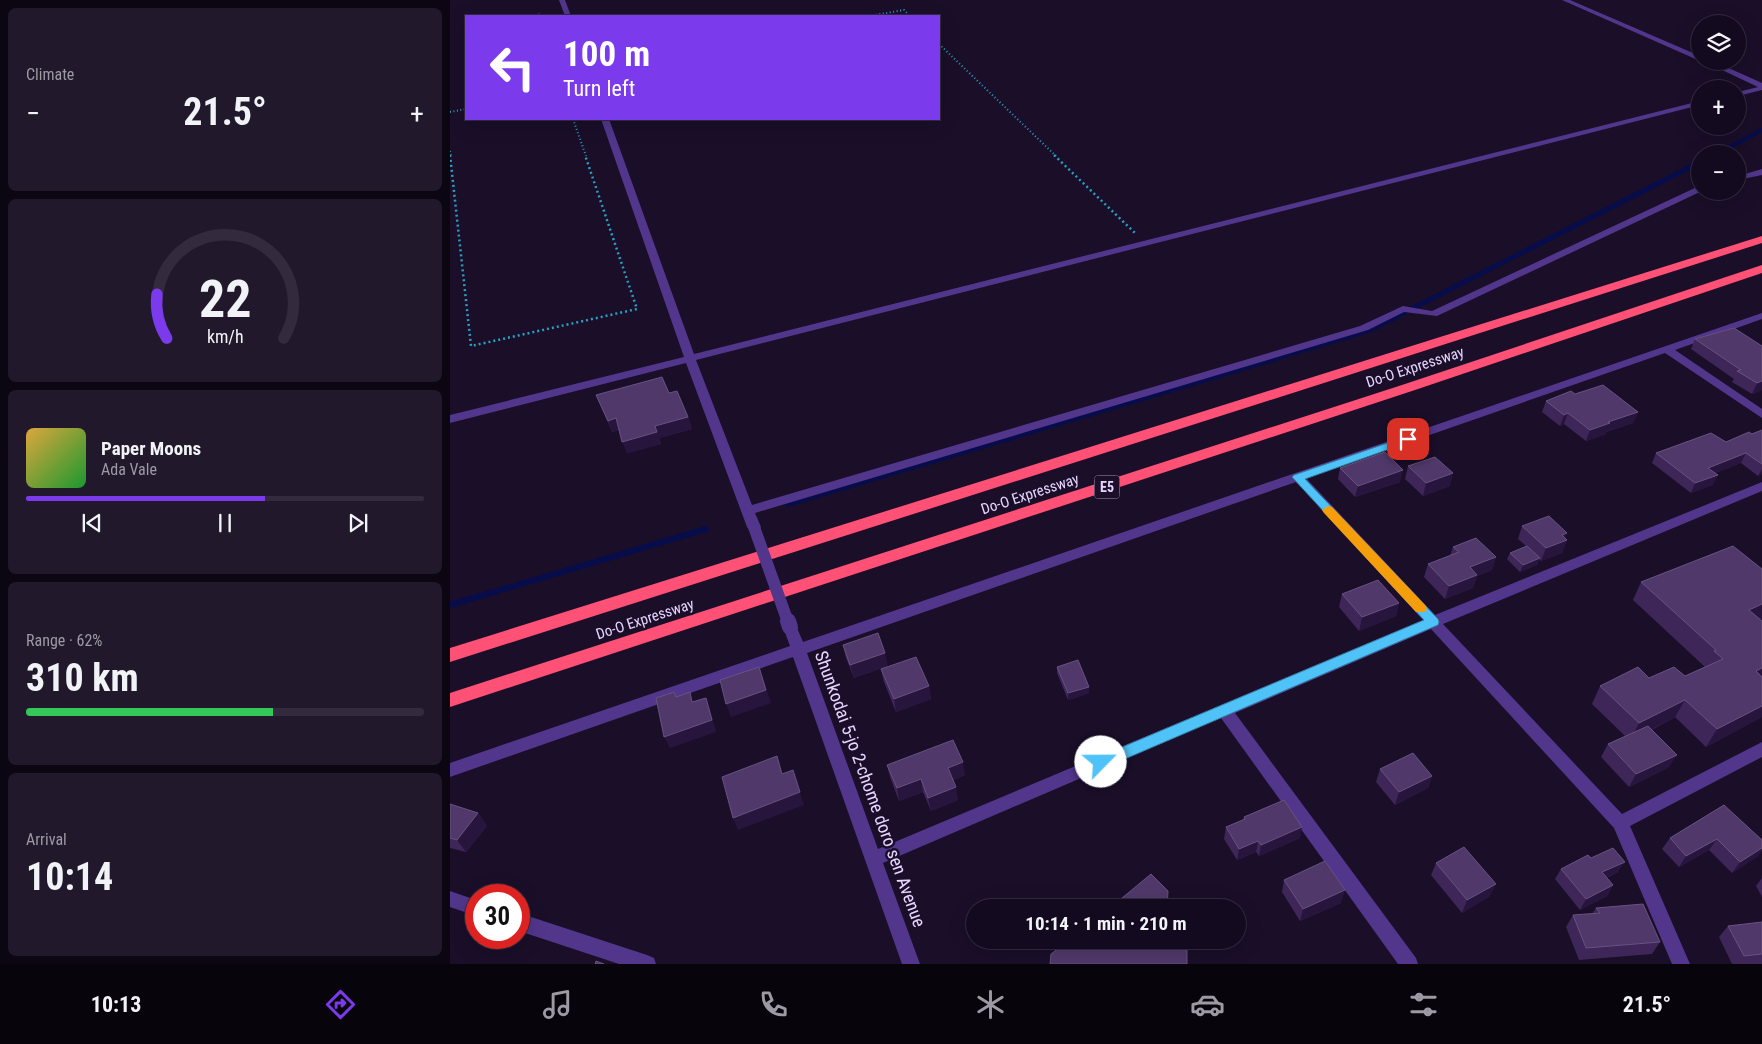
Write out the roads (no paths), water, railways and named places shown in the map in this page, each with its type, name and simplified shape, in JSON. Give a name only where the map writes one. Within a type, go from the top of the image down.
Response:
[{"type":"highway","name":"Do-O Expressway","points":[[450,655],[1762,239]]},
{"type":"highway","name":"Do-O Expressway","points":[[450,700],[1391,394],[1762,269]]},
{"type":"street","points":[[562,0],[568,15]]},
{"type":"street","points":[[1565,0],[1691,55]]},
{"type":"street","points":[[1725,70],[1762,87]]},
{"type":"street","points":[[1746,92],[1762,87]]},
{"type":"street","points":[[450,419],[1691,105]]},
{"type":"street","name":"Shunkodai 5-jo 2-chome doro sen Avenue","points":[[605,120],[690,359],[799,649],[912,964]]},
{"type":"street","points":[[1746,176],[1762,172]]},
{"type":"street","points":[[748,511],[1364,328],[1397,311],[1410,310],[1433,314],[1691,193]]},
{"type":"street","points":[[450,770],[1762,316]]},
{"type":"street","points":[[1666,349],[1762,414]]},
{"type":"street","points":[[1298,477],[1620,823],[1681,964]]},
{"type":"street","points":[[873,859],[1433,622],[1762,486]]},
{"type":"street","points":[[1224,710],[1409,964]]},
{"type":"street","points":[[1620,823],[1762,749]]},
{"type":"street","points":[[450,899],[465,904]]},
{"type":"street","points":[[530,926],[647,964]]},
{"type":"waterway","points":[[1733,145],[1762,130]]},
{"type":"waterway","points":[[1273,359],[1370,330],[1691,167]]},
{"type":"waterway","points":[[788,504],[1277,358]]},
{"type":"waterway","points":[[450,605],[706,529]]}]
